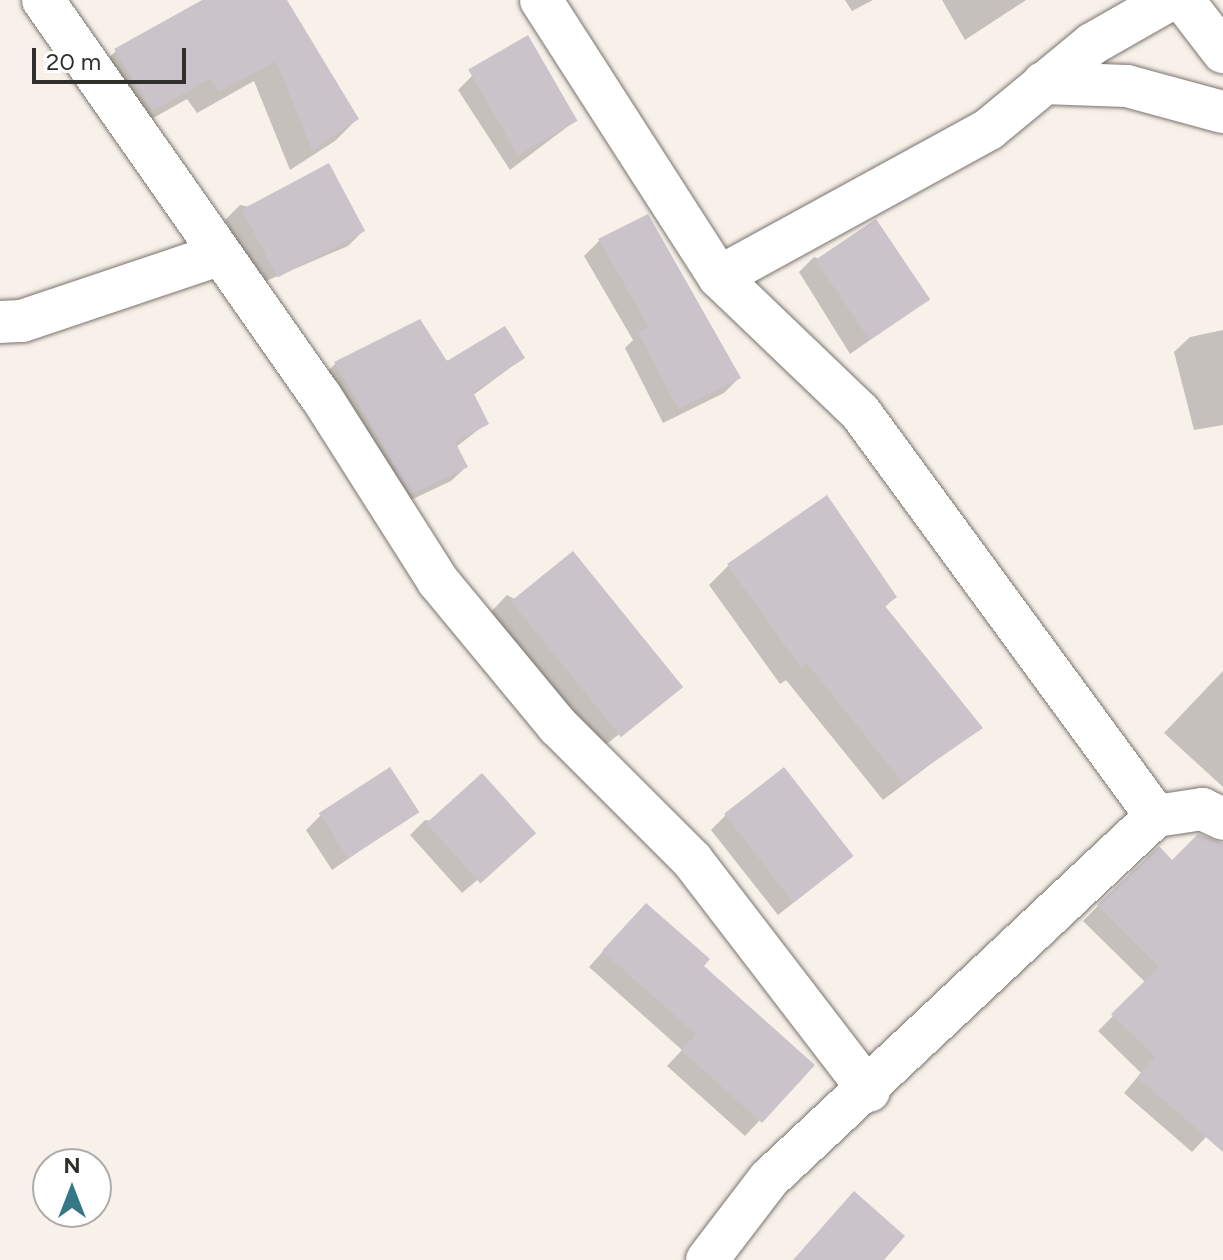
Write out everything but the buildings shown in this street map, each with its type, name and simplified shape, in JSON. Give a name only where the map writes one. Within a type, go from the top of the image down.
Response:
[{"type":"street","points":[[43,0],[146,141],[218,255],[320,395],[438,581],[558,726],[692,860],[869,1091]]},
{"type":"street","points":[[541,0],[719,277],[860,412],[1156,816]]},
{"type":"street","points":[[719,277],[989,129],[1092,44],[1169,0]]},
{"type":"street","points":[[1183,0],[1223,52]]},
{"type":"street","points":[[1043,83],[1127,86],[1223,112]]},
{"type":"street","points":[[0,322],[22,321],[218,255]]},
{"type":"street","points":[[707,1260],[769,1179],[869,1091],[1156,816],[1202,809],[1223,819]]}]
